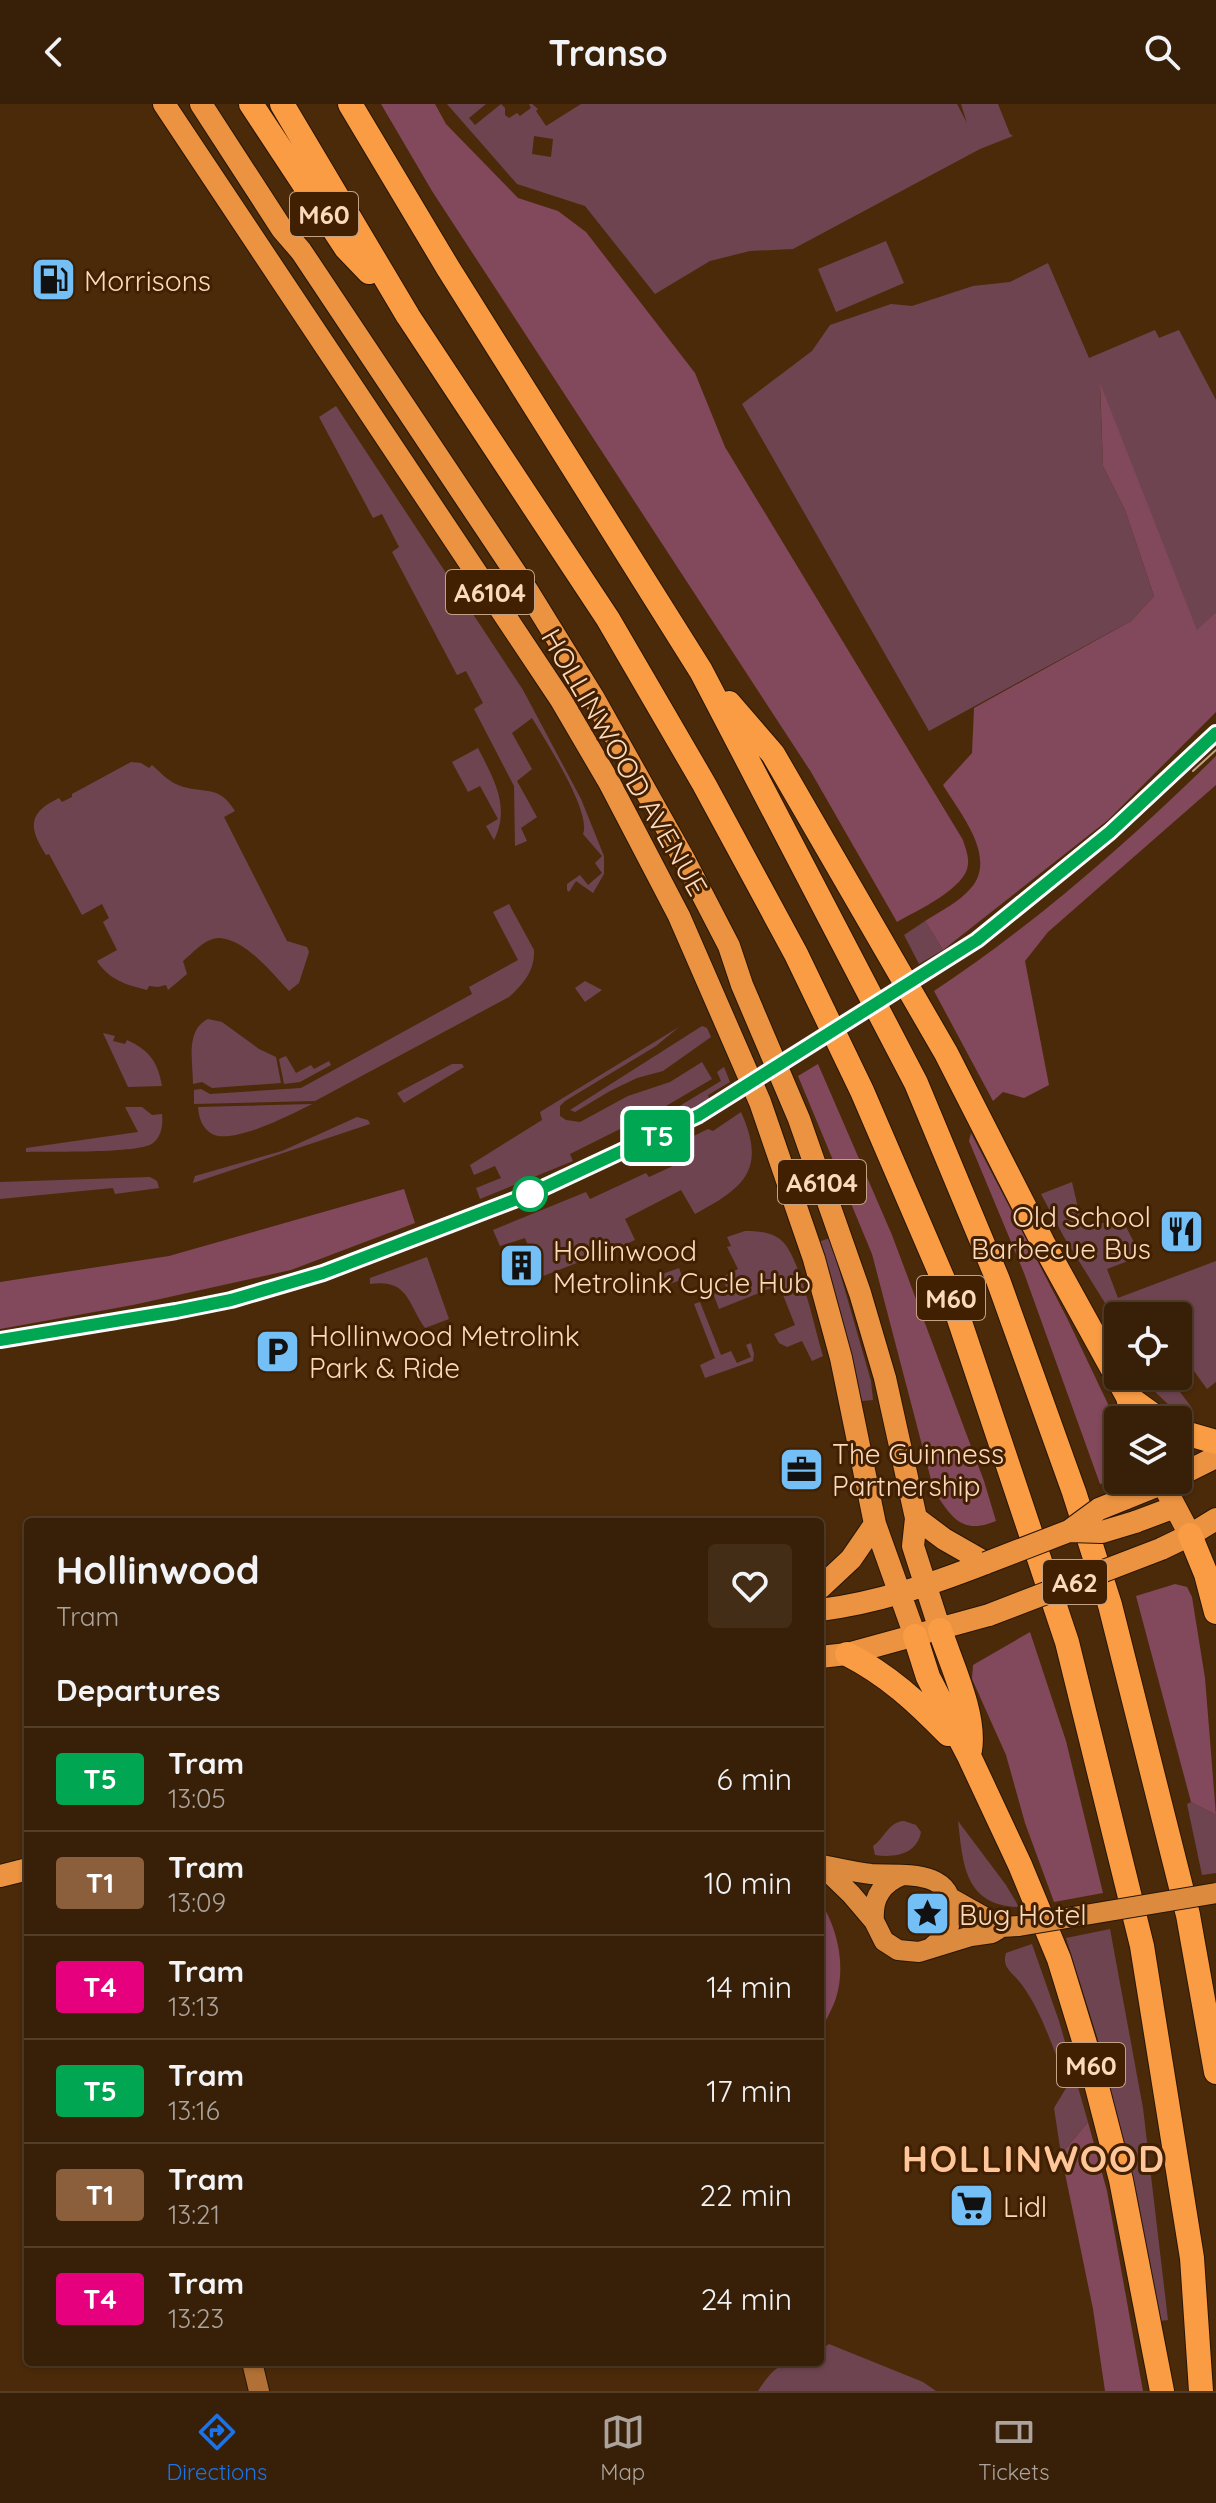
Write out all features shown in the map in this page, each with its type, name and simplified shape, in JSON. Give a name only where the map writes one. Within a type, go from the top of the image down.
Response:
[{"type":"highway","name":"HOLLINWOOD AVENUE","points":[[164,104],[561,700],[609,782],[679,916],[760,1102],[814,1259],[841,1358],[875,1524]]},
{"type":"highway","name":"HOLLINWOOD AVENUE","points":[[201,104],[527,590],[593,697],[729,946],[742,985],[799,1119],[860,1293],[885,1378],[916,1518]]},
{"type":"highway","name":"M60","points":[[251,104],[346,248],[408,316]]},
{"type":"highway","name":"M60","points":[[282,104],[408,316],[608,619],[704,784],[796,954],[862,1091],[955,1307],[1067,1642],[1142,1946],[1192,2258],[1201,2391]]},
{"type":"highway","name":"M60","points":[[350,104],[448,268],[701,671],[916,1083],[998,1280],[1074,1492],[1110,1605],[1188,1915],[1216,2072]]},
{"type":"highway","name":"M60","points":[[701,671],[773,754],[946,1053],[1043,1243],[1140,1406]]},
{"type":"highway","points":[[1192,1435],[1216,1442]]},
{"type":"highway","name":"A62","points":[[1192,1468],[1216,1457]]},
{"type":"highway","name":"A62","points":[[824,1610],[852,1606],[927,1586],[1069,1531],[1099,1509],[1136,1494]]},
{"type":"highway","points":[[1172,1494],[1206,1574],[1214,1605]]},
{"type":"highway","name":"A62","points":[[1069,1531],[1102,1532],[1175,1507]]},
{"type":"highway","points":[[916,1518],[944,1539],[986,1563]]},
{"type":"highway","name":"A6104","points":[[916,1518],[913,1546],[927,1586]]},
{"type":"highway","name":"A62","points":[[824,1657],[847,1654],[989,1615],[1161,1549],[1216,1519]]},
{"type":"highway","points":[[824,1584],[851,1559],[875,1524]]},
{"type":"highway","name":"A6104","points":[[875,1524],[915,1636],[937,1712]]},
{"type":"highway","points":[[927,1586],[960,1687],[972,1738],[969,1756]]},
{"type":"highway","points":[[847,1654],[877,1669],[937,1712]]},
{"type":"highway","name":"M60","points":[[937,1712],[969,1756],[1020,1865],[1059,1959],[1090,2060],[1121,2180],[1162,2391]]},
{"type":"highway","points":[[0,1876],[24,1870]]},
{"type":"main road","points":[[824,1865],[869,1874],[930,1878],[947,1896],[1010,1926]]},
{"type":"main road","points":[[824,1867],[874,1921],[884,1941],[898,1950],[919,1952],[1010,1926],[1216,1893]]},
{"type":"main road","points":[[874,1921],[877,1895],[893,1879],[903,1875]]},
{"type":"main road","points":[[931,1947],[944,1936],[950,1924],[951,1910],[947,1896]]},
{"type":"street","points":[[253,2366],[259,2391]]},
{"type":"shaded area","points":[[381,104],[435,104],[446,124],[518,198],[558,211],[586,232],[695,373],[725,447],[963,840],[968,861],[965,873],[939,898],[897,922],[811,772],[432,191]]},
{"type":"shaded area","points":[[447,104],[486,104],[469,118],[475,125],[501,104],[509,118],[517,113],[520,116],[532,104],[546,126],[581,104],[957,104],[967,123],[961,104],[998,104],[1013,136],[980,149],[793,249],[750,251],[710,261],[655,294],[585,206],[517,184]],"holes":[[[534,136],[553,139],[551,157],[532,154]]]},
{"type":"shaded area","points":[[886,241],[904,283],[836,312],[818,269]]},
{"type":"shaded area","points":[[1048,263],[1089,358],[1155,330],[1159,338],[1179,330],[1216,400],[1216,612],[1197,631],[1100,388],[1103,466],[1125,510],[1154,596],[1131,621],[929,731],[742,404],[812,351],[830,325],[891,304],[912,306],[973,286],[1010,282]]},
{"type":"shaded area","points":[[1100,383],[1197,630],[1216,612],[1216,712],[1108,820],[943,950],[925,921],[971,888],[978,876],[980,863],[973,835],[943,785],[972,753],[974,708],[1131,621],[1154,596],[1125,510],[1103,466]]},
{"type":"shaded area","points":[[336,406],[523,690],[581,799],[604,856],[604,874],[593,893],[576,881],[569,892],[567,890],[567,884],[580,875],[588,885],[602,873],[595,863],[602,856],[583,834],[581,810],[574,793],[532,718],[512,733],[532,769],[517,781],[537,817],[521,828],[527,841],[515,846],[514,786],[474,709],[483,703],[466,671],[457,675],[392,552],[399,547],[382,514],[373,518],[319,417]]},
{"type":"shaded area","points":[[478,748],[498,792],[501,816],[494,840],[486,826],[498,819],[480,786],[468,792],[452,762]]},
{"type":"shaded area","points":[[1216,756],[1216,785],[1048,932],[1025,961],[1049,1085],[1024,1098],[1003,1092],[993,1101],[934,991],[1009,938],[1081,880]]},
{"type":"shaded area","points":[[131,762],[149,768],[152,765],[178,785],[216,793],[229,802],[235,811],[224,817],[287,941],[307,947],[309,952],[299,983],[289,991],[249,951],[220,938],[205,943],[183,961],[187,974],[168,990],[166,985],[149,986],[147,990],[126,984],[107,973],[97,961],[117,950],[103,922],[109,918],[102,904],[82,915],[49,854],[46,855],[40,845],[34,822],[41,809],[49,804],[59,798],[62,802],[72,797],[72,794]]},
{"type":"shaded area","points":[[509,904],[534,950],[527,976],[509,997],[315,1101],[194,1104],[194,1090],[201,1089],[210,1094],[301,1088],[472,994],[469,987],[518,960],[493,912]]},
{"type":"shaded area","points":[[925,921],[943,950],[919,964],[904,935]]},
{"type":"shaded area","points":[[585,981],[602,990],[585,1002],[575,988]]},
{"type":"shaded area","points":[[208,1019],[222,1022],[259,1049],[276,1057],[281,1083],[212,1088],[202,1082],[193,1084],[193,1039],[201,1024]]},
{"type":"shaded area","points":[[702,1026],[707,1028],[711,1037],[663,1071],[637,1078],[575,1112],[570,1110]]},
{"type":"shaded area","points":[[679,1027],[656,1046],[565,1101],[560,1106],[560,1116],[580,1122],[628,1096],[670,1082],[702,1062],[712,1079],[570,1154],[573,1161],[480,1199],[476,1188],[501,1178],[495,1166],[474,1175],[470,1165],[542,1120],[540,1112]]},
{"type":"shaded area","points":[[103,1033],[115,1036],[113,1041],[125,1044],[127,1040],[147,1053],[158,1070],[162,1086],[128,1087]]},
{"type":"shaded area","points":[[286,1056],[296,1073],[311,1065],[314,1069],[329,1061],[331,1065],[300,1082],[284,1084],[279,1059]]},
{"type":"shaded area","points":[[452,1064],[462,1064],[464,1067],[404,1103],[397,1093]]},
{"type":"shaded area","points":[[818,1064],[892,1235],[996,1521],[966,1525],[946,1509],[934,1491],[872,1254],[798,1076]]},
{"type":"shaded area","points":[[724,1067],[730,1082],[708,1095],[709,1099],[652,1133],[648,1125],[721,1081],[717,1072]]},
{"type":"shaded area","points":[[312,1104],[248,1132],[222,1136],[206,1129],[198,1107]]},
{"type":"shaded area","points":[[125,1107],[142,1107],[152,1115],[162,1114],[161,1130],[153,1143],[131,1149],[26,1152],[26,1148],[138,1132]]},
{"type":"shaded area","points":[[741,1112],[752,1149],[751,1163],[738,1186],[727,1195],[695,1214],[681,1190],[625,1219],[635,1240],[615,1249],[612,1243],[603,1248],[605,1252],[520,1285],[517,1278],[537,1269],[525,1238],[500,1246],[493,1230],[586,1192],[590,1199],[646,1173],[649,1177],[673,1166],[665,1150],[708,1129],[713,1131]]},
{"type":"shaded area","points":[[357,1117],[368,1120],[370,1124],[193,1183],[195,1176],[282,1151]]},
{"type":"shaded area","points":[[971,1133],[1109,1406],[1104,1406],[1104,1483],[1100,1484],[1024,1273],[969,1141]]},
{"type":"shaded area","points":[[150,1177],[157,1181],[159,1188],[115,1194],[113,1188],[0,1199],[0,1182]]},
{"type":"shaded area","points":[[1072,1182],[1082,1225],[1123,1221],[1141,1256],[1107,1269],[1118,1298],[1216,1261],[1216,1382],[1207,1389],[1192,1368],[1192,1302],[1104,1302],[1041,1194]]},
{"type":"shaded area","points":[[404,1189],[415,1223],[291,1270],[133,1305],[0,1329],[0,1282],[169,1256]]},
{"type":"shaded area","points":[[745,1231],[774,1236],[789,1249],[801,1278],[823,1356],[812,1361],[802,1341],[787,1347],[779,1343],[774,1334],[795,1325],[779,1285],[719,1309],[713,1293],[726,1287],[722,1277],[738,1269],[727,1247],[731,1246],[727,1237]]},
{"type":"shaded area","points":[[830,1238],[871,1381],[873,1400],[862,1401],[818,1242]]},
{"type":"shaded area","points":[[427,1257],[449,1319],[425,1328],[400,1289],[383,1283],[370,1284],[370,1278]]},
{"type":"shaded area","points":[[679,1268],[683,1279],[662,1287],[657,1276]]},
{"type":"shaded area","points":[[700,1302],[721,1355],[731,1351],[737,1363],[751,1357],[746,1345],[751,1343],[753,1361],[705,1378],[700,1365],[715,1358],[694,1304]]},
{"type":"shaded area","points":[[1153,1390],[1178,1390],[1190,1406],[1170,1406]]},
{"type":"shaded area","points":[[1175,1584],[1187,1587],[1192,1597],[1205,1678],[1216,1815],[1191,1802],[1136,1596]]},
{"type":"shaded area","points":[[1030,1632],[1066,1741],[1103,1893],[1054,1902],[1025,1823],[1006,1755],[972,1679],[973,1665]]},
{"type":"shaded area","points":[[1191,1802],[1216,1815],[1216,1873],[1202,1875],[1187,1804]]},
{"type":"shaded area","points":[[904,1821],[916,1825],[921,1832],[915,1845],[897,1855],[875,1855],[873,1846],[890,1827]]},
{"type":"shaded area","points":[[958,1821],[1019,1907],[1001,1905],[977,1890],[965,1866]]},
{"type":"shaded area","points":[[824,1908],[836,1936],[840,1961],[836,1998],[824,2024]]},
{"type":"shaded area","points":[[1110,1929],[1143,2108],[1168,2320],[1160,2321],[1124,2143],[1098,2040],[1066,1938]]},
{"type":"shaded area","points":[[1032,1944],[1059,2021],[1088,2122],[1061,2154],[1054,2108],[1068,2085],[1036,2008],[1005,1963],[1006,1953]]},
{"type":"shaded area","points":[[1088,2122],[1107,2191],[1143,2391],[1105,2391],[1093,2309],[1061,2154]]},
{"type":"shaded area","points":[[829,2344],[923,2382],[936,2391],[758,2391],[781,2366],[824,2366],[824,2347]]},
{"type":"tram line","points":[[0,1340],[231,1300],[323,1273],[530,1194],[699,1115],[977,940],[1110,832],[1216,733]]},
{"type":"tram line","name":"T5","points":[[0,1340],[231,1300],[323,1273],[530,1194],[699,1115],[977,940],[1110,832],[1216,733]]},
{"type":"tram line","points":[[1193,771],[1216,750]]},
{"type":"place","name":"Morrisons","points":[[53,280]]},
{"type":"place","name":"Old School Barbecue Bus","points":[[1182,1232]]},
{"type":"place","name":"Hollinwood Metrolink Cycle Hub","points":[[522,1266]]},
{"type":"place","name":"Hollinwood Metrolink Park & Ride","points":[[278,1351]]},
{"type":"place","name":"The Guinness Partnership","points":[[801,1469]]},
{"type":"place","name":"Bug Hotel","points":[[928,1914]]},
{"type":"place","name":"Lidl","points":[[972,2206]]},
{"type":"district","name":"HOLLINWOOD","points":[[1034,2158]]}]
